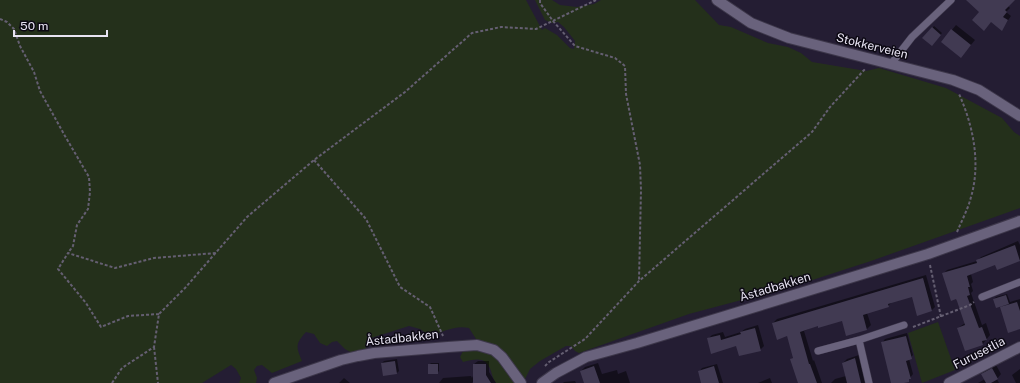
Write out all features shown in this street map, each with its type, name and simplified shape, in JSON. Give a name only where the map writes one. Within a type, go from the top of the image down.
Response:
[{"type":"street","name":"Stokkerveien","points":[[717,0],[727,4],[751,23],[790,38],[953,80],[979,90],[1020,116]]},
{"type":"street","name":"Åstadbakken","points":[[542,383],[556,372],[586,357],[637,343],[928,254],[1020,221]]},
{"type":"street","name":"Åstadbakken","points":[[274,383],[341,360],[374,353],[448,346],[477,345],[494,350],[502,357],[521,383]]},
{"type":"street","name":"Furusetlia","points":[[949,383],[1020,347]]},
{"type":"lane","points":[[891,64],[912,37],[951,0]]},
{"type":"lane","points":[[982,297],[1020,282]]},
{"type":"lane","points":[[818,351],[859,340],[904,325]]},
{"type":"lane","points":[[859,340],[869,383]]},
{"type":"path","points":[[540,0],[540,3],[553,21],[575,46],[615,58],[625,66],[626,94],[640,165],[641,190],[639,281]]},
{"type":"path","points":[[158,383],[154,347],[159,314],[217,253],[247,217],[314,160],[405,92],[472,33],[501,27],[536,29],[596,0]]},
{"type":"path","points":[[0,19],[7,22],[14,29],[20,46],[34,72],[40,91],[64,136],[89,176],[90,192],[88,209],[77,225],[73,246],[58,269],[86,303],[101,327],[128,316],[159,314]]},
{"type":"path","points":[[544,367],[585,338],[639,281],[812,132],[830,107],[874,60]]},
{"type":"path","points":[[952,246],[972,197],[976,171],[975,143],[963,103],[953,80]]},
{"type":"path","points":[[314,160],[366,219],[400,287],[430,307],[448,346]]},
{"type":"path","points":[[68,254],[115,268],[154,258],[217,253]]},
{"type":"path","points":[[928,254],[940,317]]},
{"type":"path","points":[[904,325],[909,328],[940,317],[970,306],[982,297]]},
{"type":"path","points":[[112,383],[122,368],[154,347]]},
{"type":"green space","points":[[0,0],[526,0],[542,30],[545,28],[557,35],[570,48],[574,49],[575,41],[564,27],[558,22],[552,23],[545,20],[535,0],[552,0],[560,5],[577,7],[594,4],[601,0],[695,0],[719,25],[731,27],[768,43],[788,47],[801,53],[812,62],[866,71],[879,68],[946,88],[1002,118],[1014,132],[1020,136],[1020,208],[871,261],[794,286],[689,314],[579,353],[571,346],[566,346],[540,361],[530,369],[523,383],[496,383],[489,366],[483,361],[476,360],[463,362],[460,357],[463,351],[485,351],[488,346],[485,342],[476,339],[469,328],[454,328],[430,336],[420,329],[409,326],[368,339],[365,357],[361,358],[345,349],[337,341],[332,342],[327,346],[320,343],[314,334],[306,332],[298,343],[298,349],[302,361],[272,373],[262,365],[257,366],[254,370],[257,378],[256,383],[239,383],[241,378],[236,369],[231,365],[202,383],[0,383]]},
{"type":"green space","points":[[938,322],[955,370],[922,383],[908,333]]},
{"type":"building","points":[[966,0],[1015,0],[1005,10],[1007,12],[1003,17],[1008,20],[1002,31],[991,22],[984,31],[972,20],[979,12]]},
{"type":"building","points":[[932,27],[941,35],[932,46],[922,38]]},
{"type":"building","points":[[951,29],[971,45],[961,58],[941,42]]},
{"type":"building","points":[[1015,245],[1020,261],[997,270],[995,265],[967,276],[970,287],[968,287],[970,295],[967,296],[979,328],[982,327],[987,340],[982,341],[983,345],[965,351],[957,328],[965,325],[956,299],[951,301],[942,273],[977,263],[976,260]]},
{"type":"building","points":[[923,278],[932,311],[917,316],[912,297],[888,304],[889,307],[863,315],[867,330],[846,336],[842,321],[818,328],[818,326],[800,332],[809,364],[817,383],[798,383],[790,359],[793,358],[787,336],[777,340],[772,323]]},
{"type":"building","points":[[1006,295],[1009,304],[996,308],[993,299]]},
{"type":"building","points":[[1017,302],[1020,311],[1020,329],[1008,333],[1000,307]]},
{"type":"building","points":[[755,328],[761,351],[739,356],[736,346],[711,354],[707,338],[720,335],[721,340],[741,334],[740,332]]},
{"type":"building","points":[[906,336],[912,359],[906,361],[911,379],[909,379],[909,382],[904,383],[891,383],[881,342]]},
{"type":"building","points":[[855,358],[861,383],[847,383],[842,363]]},
{"type":"building","points":[[395,361],[397,374],[383,376],[381,363]]},
{"type":"building","points":[[428,364],[438,364],[438,374],[428,374]]},
{"type":"building","points":[[473,364],[486,364],[486,375],[491,383],[473,383]]},
{"type":"building","points":[[594,366],[600,383],[584,383],[580,371]]},
{"type":"building","points":[[714,366],[719,383],[701,383],[698,371]]},
{"type":"building","points":[[992,368],[998,379],[991,383],[986,383],[981,374]]}]
